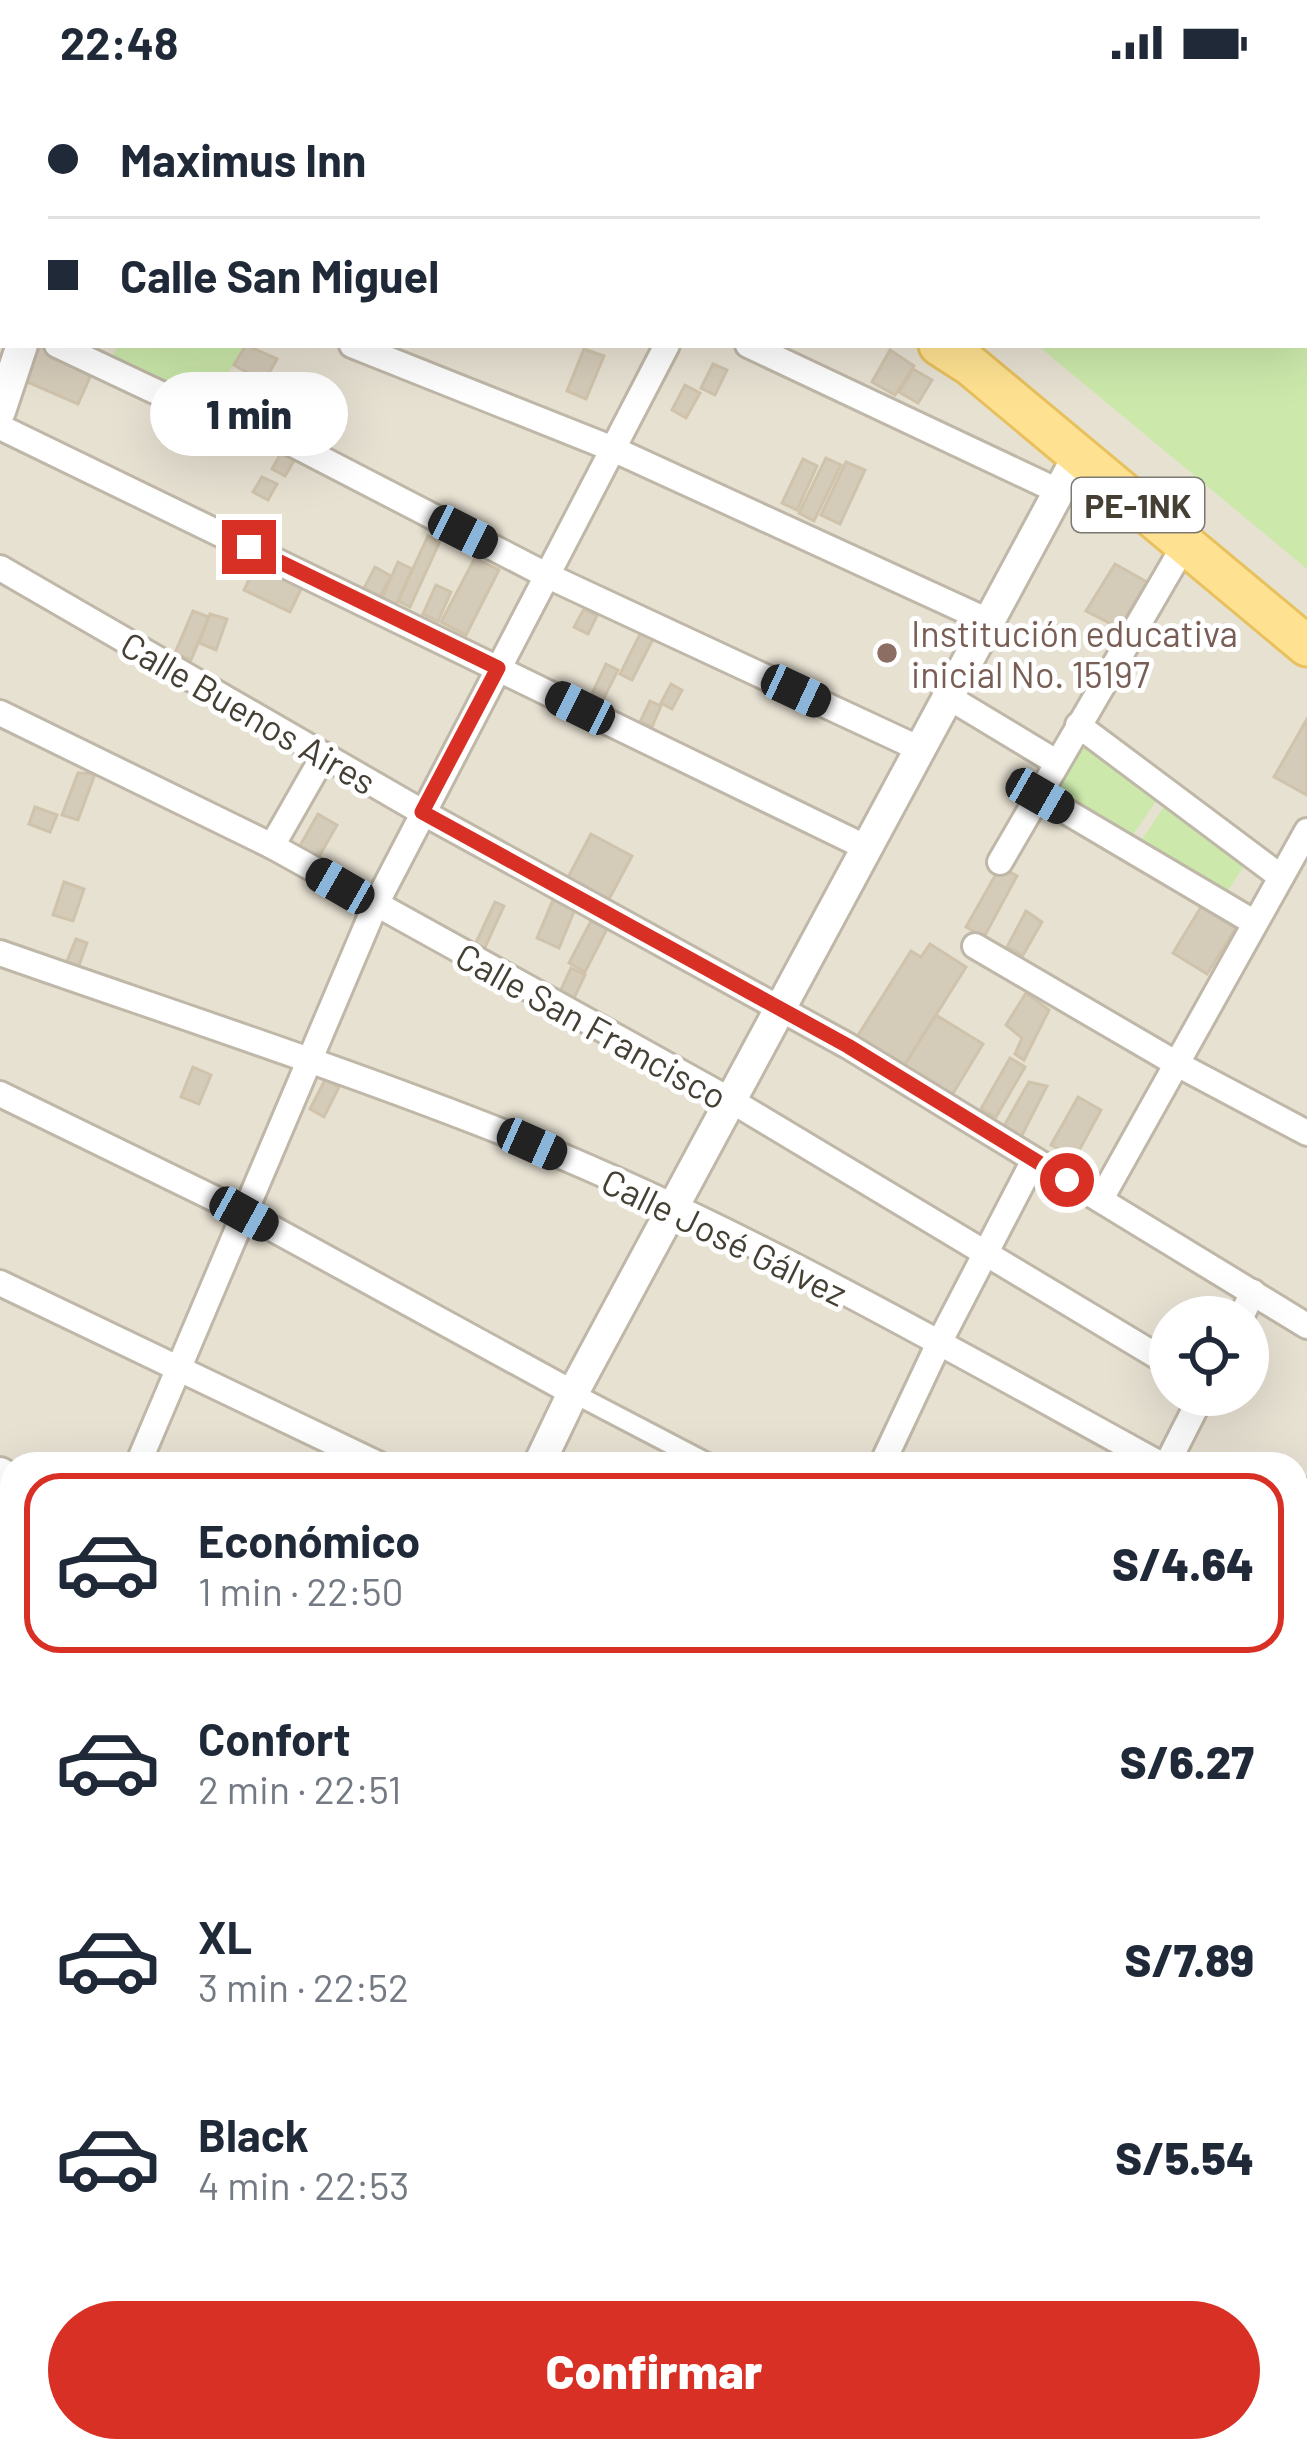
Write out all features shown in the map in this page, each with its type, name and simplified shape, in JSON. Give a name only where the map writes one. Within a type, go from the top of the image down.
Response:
[{"type":"main road","name":"PE-1NK","points":[[965,352],[1078,456],[1307,646]]},
{"type":"main road","name":"PE-1NK","points":[[965,352],[1002,372],[1307,616]]},
{"type":"street","points":[[0,411],[21,348]]},
{"type":"street","points":[[71,348],[103,355],[233,428],[254,424],[546,575],[920,749]]},
{"type":"street","points":[[360,348],[613,449],[988,621]]},
{"type":"street","points":[[143,1452],[375,906],[666,348]]},
{"type":"street","points":[[754,348],[1058,490]]},
{"type":"street","points":[[0,427],[867,848]]},
{"type":"street","points":[[545,1452],[1078,456]]},
{"type":"street","points":[[1000,862],[1185,544]]},
{"type":"street","name":"Calle Buenos Aires","points":[[0,568],[422,812],[780,1010],[1307,1326]]},
{"type":"street","points":[[950,698],[1056,762]]},
{"type":"street","name":"Calle San Francisco","points":[[0,713],[272,846],[732,1101],[1149,1351]]},
{"type":"street","points":[[1078,725],[1281,877]]},
{"type":"street","points":[[272,846],[324,755]]},
{"type":"street","points":[[1040,796],[1256,923]]},
{"type":"street","points":[[1101,1199],[1307,831]]},
{"type":"street","points":[[975,946],[1177,1064],[1307,1133]]},
{"type":"street","name":"Calle José Gálvez","points":[[0,953],[532,1144],[674,1208],[939,1342],[1142,1452]]},
{"type":"street","points":[[0,1094],[244,1214],[686,1452]]},
{"type":"street","points":[[888,1452],[1034,1160]]},
{"type":"street","points":[[0,1283],[353,1452]]},
{"type":"street","points":[[1251,1296],[1253,1292]]},
{"type":"street","points":[[1171,1452],[1190,1416]]},
{"type":"shaded area","points":[[0,348],[1307,348],[1307,1452],[0,1452]]},
{"type":"green space","points":[[116,348],[242,348],[209,408],[110,361]]},
{"type":"green space","points":[[1041,348],[1307,348],[1307,569]]},
{"type":"green space","points":[[1083,743],[1158,798],[1131,838],[1053,793]]},
{"type":"green space","points":[[1165,805],[1246,863],[1225,895],[1141,841]]},
{"type":"building","points":[[39,348],[94,368],[78,404],[25,381]]},
{"type":"building","points":[[244,348],[277,359],[264,382],[234,365]]},
{"type":"building","points":[[584,349],[604,356],[586,399],[567,391]]},
{"type":"building","points":[[890,350],[914,366],[895,395],[872,382]]},
{"type":"building","points":[[713,364],[727,370],[715,395],[701,388]]},
{"type":"building","points":[[913,369],[932,380],[918,403],[899,392]]},
{"type":"building","points":[[299,378],[315,387],[305,406],[288,397]]},
{"type":"building","points":[[685,385],[700,393],[686,418],[672,410]]},
{"type":"building","points":[[285,446],[298,454],[285,476],[272,469]]},
{"type":"building","points":[[826,458],[841,465],[814,521],[799,513]]},
{"type":"building","points":[[803,459],[817,466],[797,510],[782,503]]},
{"type":"building","points":[[846,462],[865,470],[840,524],[821,515]]},
{"type":"building","points":[[262,477],[277,484],[268,500],[253,492]]},
{"type":"building","points":[[428,536],[440,541],[410,607],[398,601]]},
{"type":"building","points":[[475,558],[499,570],[466,635],[441,622]]},
{"type":"building","points":[[398,562],[412,569],[396,605],[382,598]]},
{"type":"building","points":[[1115,564],[1147,582],[1119,628],[1086,611]]},
{"type":"building","points":[[256,565],[302,587],[290,612],[244,590]]},
{"type":"building","points":[[375,567],[391,576],[378,600],[362,592]]},
{"type":"building","points":[[436,585],[451,592],[438,621],[423,614]]},
{"type":"building","points":[[584,609],[597,616],[588,634],[574,627]]},
{"type":"building","points":[[193,611],[209,617],[191,660],[175,653]]},
{"type":"building","points":[[210,614],[227,619],[216,650],[199,643]]},
{"type":"building","points":[[641,632],[653,639],[632,680],[620,674]]},
{"type":"building","points":[[606,664],[618,670],[601,704],[590,698]]},
{"type":"building","points":[[671,684],[682,690],[672,709],[661,703]]},
{"type":"building","points":[[650,701],[661,706],[652,727],[640,722]]},
{"type":"building","points":[[1307,719],[1307,795],[1274,777]]},
{"type":"building","points":[[78,773],[95,774],[78,820],[62,815]]},
{"type":"building","points":[[35,807],[57,815],[50,832],[29,824]]},
{"type":"building","points":[[318,814],[337,825],[316,862],[297,851]]},
{"type":"building","points":[[591,834],[632,856],[607,903],[566,881]]},
{"type":"building","points":[[1000,867],[1017,876],[984,937],[966,927]]},
{"type":"building","points":[[64,882],[84,889],[73,921],[53,915]]},
{"type":"building","points":[[553,900],[575,909],[559,948],[537,938]]},
{"type":"building","points":[[495,902],[504,906],[482,954],[473,949]]},
{"type":"building","points":[[1201,907],[1236,928],[1207,974],[1173,953]]},
{"type":"building","points":[[1026,911],[1042,922],[1023,955],[1007,947]]},
{"type":"building","points":[[591,921],[607,929],[585,972],[569,963]]},
{"type":"building","points":[[76,939],[87,943],[77,971],[65,966]]},
{"type":"building","points":[[930,944],[966,967],[904,1066],[857,1037],[911,951],[921,957]]},
{"type":"building","points":[[571,968],[585,975],[572,1002],[558,996]]},
{"type":"building","points":[[1026,993],[1049,1010],[1024,1060],[1015,1054],[1022,1038],[1006,1025]]},
{"type":"building","points":[[936,1015],[983,1044],[952,1095],[904,1066]]},
{"type":"building","points":[[1010,1058],[1025,1067],[996,1117],[981,1109]]},
{"type":"building","points":[[193,1067],[211,1075],[199,1104],[181,1097]]},
{"type":"building","points":[[325,1080],[339,1087],[324,1117],[310,1109]]},
{"type":"building","points":[[1029,1082],[1047,1086],[1021,1137],[1004,1126]]},
{"type":"building","points":[[1078,1097],[1101,1110],[1075,1158],[1051,1145]]},
{"type":"place","name":"Institución educativa inicial No. 15197","points":[[887,653]]},
{"type":"route","points":[[249,547],[498,668],[422,812],[848,1046],[1067,1180]]}]
